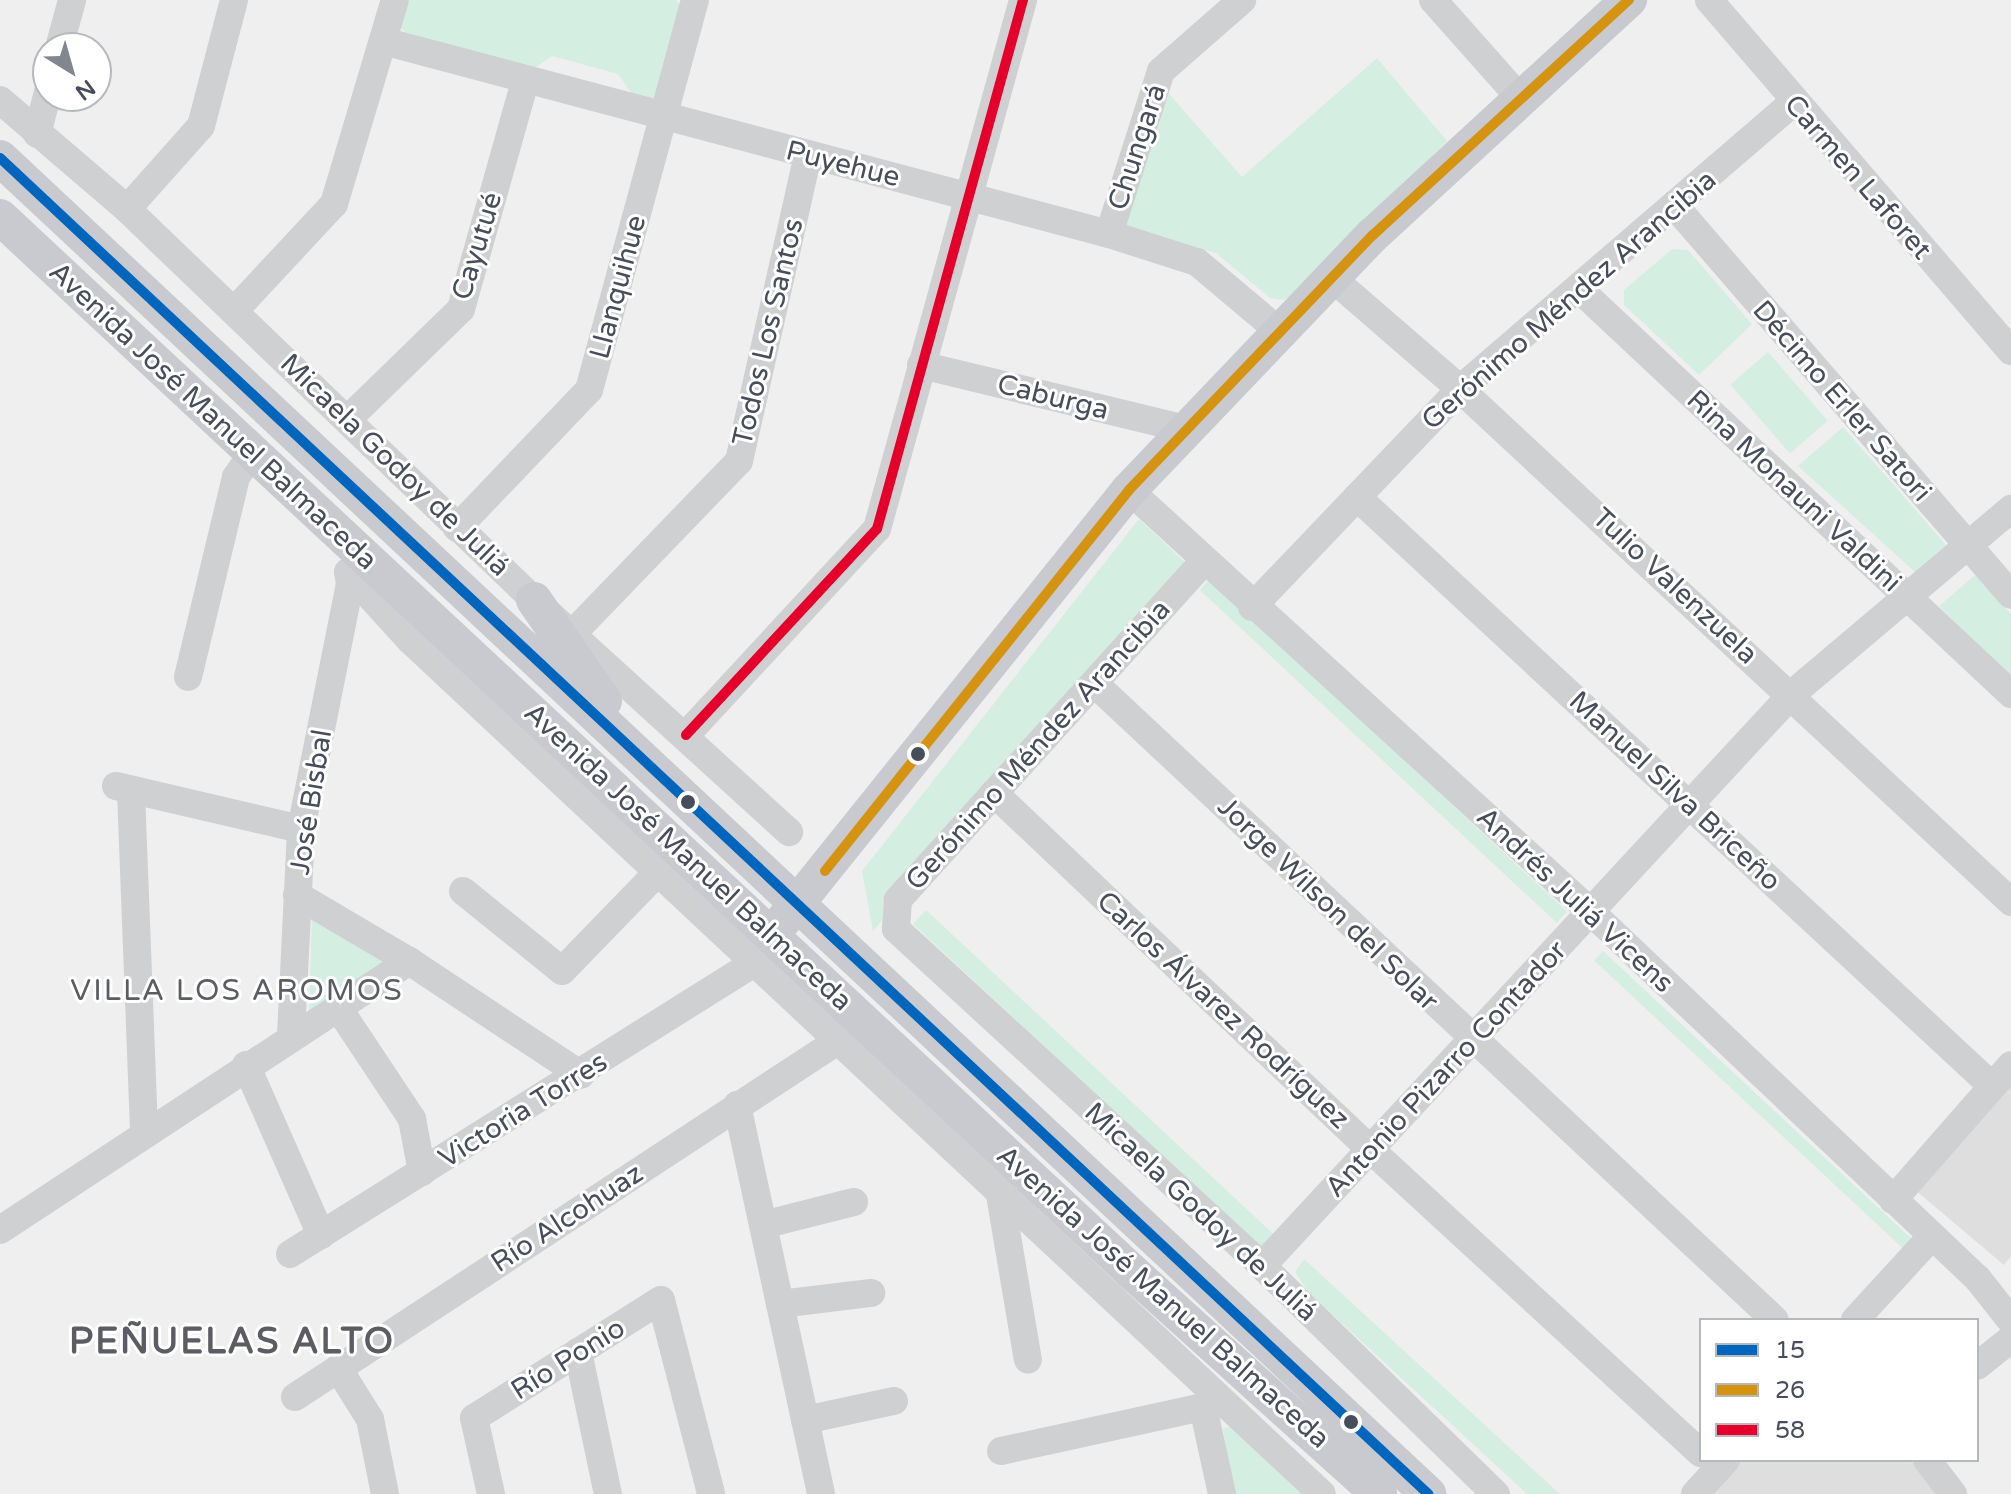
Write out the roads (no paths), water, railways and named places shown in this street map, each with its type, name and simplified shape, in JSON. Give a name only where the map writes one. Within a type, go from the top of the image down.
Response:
[{"type":"main road","points":[[762,948],[1129,490],[1332,278],[1520,98],[1629,0]]},
{"type":"main road","name":"Avenida José Manuel Balmaceda","points":[[1,158],[1428,1494]]},
{"type":"main road","name":"Avenida José Manuel Balmaceda","points":[[0,217],[296,495],[354,564],[419,604],[762,948],[1379,1494]]},
{"type":"main road","points":[[354,564],[378,547],[395,550],[466,593]]},
{"type":"main road","points":[[534,600],[616,717],[628,744]]},
{"type":"street","points":[[63,32],[72,0]]},
{"type":"street","points":[[127,209],[201,126],[234,0]]},
{"type":"street","points":[[235,310],[334,204],[395,0]]},
{"type":"street","name":"Llanquihue","points":[[457,528],[589,390],[695,0]]},
{"type":"street","points":[[686,735],[877,529],[1023,0]]},
{"type":"street","name":"Chungará","points":[[1109,234],[1161,71],[1242,0]]},
{"type":"street","points":[[1433,0],[1520,98]]},
{"type":"street","name":"Carmen Laforet","points":[[1709,0],[1793,103],[2011,351]]},
{"type":"street","name":"Puyehue","points":[[383,41],[664,119],[967,195],[1197,262],[1280,332]]},
{"type":"street","name":"Cayutué","points":[[349,418],[461,309],[525,81]]},
{"type":"street","name":"Micaela Godoy de Juliá","points":[[0,100],[127,209],[349,418],[457,528],[789,832]]},
{"type":"street","name":"Gerónimo Méndez Arancibia","points":[[1252,607],[1460,389],[1793,103]]},
{"type":"street","points":[[37,134],[43,112]]},
{"type":"street","name":"Todos Los Santos","points":[[572,634],[739,461],[808,155]]},
{"type":"street","name":"Décimo Erler Satori","points":[[1674,205],[2011,595]]},
{"type":"street","name":"Tulio Valenzuela","points":[[1332,278],[1460,389],[1792,694],[2011,902]]},
{"type":"street","name":"Rina Monauni Valdini","points":[[1578,288],[2011,694]]},
{"type":"street","name":"Caburga","points":[[921,365],[1186,429]]},
{"type":"street","points":[[188,677],[236,477],[252,453]]},
{"type":"street","name":"Andrés Juliá Vicens","points":[[1129,490],[1252,607],[1592,913],[1978,1279],[2011,1321]]},
{"type":"street","name":"Manuel Silva Briceño","points":[[1357,497],[1991,1085]]},
{"type":"street","name":"Antonio Pizarro Contador","points":[[1262,1266],[1792,694],[2011,509]]},
{"type":"street","name":"Gerónimo Méndez Arancibia","points":[[901,936],[894,920],[898,900],[1204,561]]},
{"type":"street","points":[[354,564],[410,640],[659,871],[762,948],[839,1040],[999,1189],[1215,1405],[1322,1494]]},
{"type":"street","name":"José Bisbal","points":[[291,1035],[301,829],[354,564]]},
{"type":"street","name":"Jorge Wilson del Solar","points":[[1094,683],[1472,1041],[1773,1318]]},
{"type":"street","points":[[144,1133],[123,789],[301,829]]},
{"type":"street","name":"Carlos Álvarez Rodríguez","points":[[994,793],[1371,1150],[1699,1446]]},
{"type":"street","points":[[463,891],[562,971],[659,871]]},
{"type":"street","points":[[297,895],[409,961],[581,1075]]},
{"type":"street","name":"Micaela Godoy de Juliá","points":[[901,936],[1262,1266],[1496,1494]]},
{"type":"street","name":"Victoria Torres","points":[[290,1254],[581,1075],[762,948]]},
{"type":"street","points":[[0,1230],[291,1035],[409,961]]},
{"type":"street","points":[[337,1006],[412,1119],[422,1172]]},
{"type":"street","name":"Río Alcohuaz","points":[[295,1397],[839,1040]]},
{"type":"street","points":[[246,1065],[300,1177],[321,1235]]},
{"type":"street","points":[[1893,1200],[2011,1065]]},
{"type":"street","points":[[737,1105],[821,1494]]},
{"type":"street","points":[[999,1189],[1028,1360]]},
{"type":"street","points":[[763,1225],[854,1202]]},
{"type":"street","points":[[1857,1318],[1932,1236]]},
{"type":"street","points":[[780,1304],[871,1293]]},
{"type":"street","name":"Río Ponio","points":[[491,1494],[474,1418],[661,1300],[711,1494]]},
{"type":"street","points":[[1979,1364],[2011,1339]]},
{"type":"street","points":[[578,1352],[608,1494]]},
{"type":"street","points":[[338,1368],[370,1419],[385,1494]]},
{"type":"street","points":[[805,1420],[894,1401]]},
{"type":"street","points":[[1001,1451],[1215,1405]]},
{"type":"street","points":[[1215,1405],[1222,1494]]},
{"type":"street","points":[[1695,1494],[1713,1462]]},
{"type":"street","points":[[1929,1462],[1953,1494]]},
{"type":"district","name":"VILLA LOS AROMOS","points":[[237,991]]},
{"type":"district","name":"PEÑUELAS ALTO","points":[[232,1342]]}]
